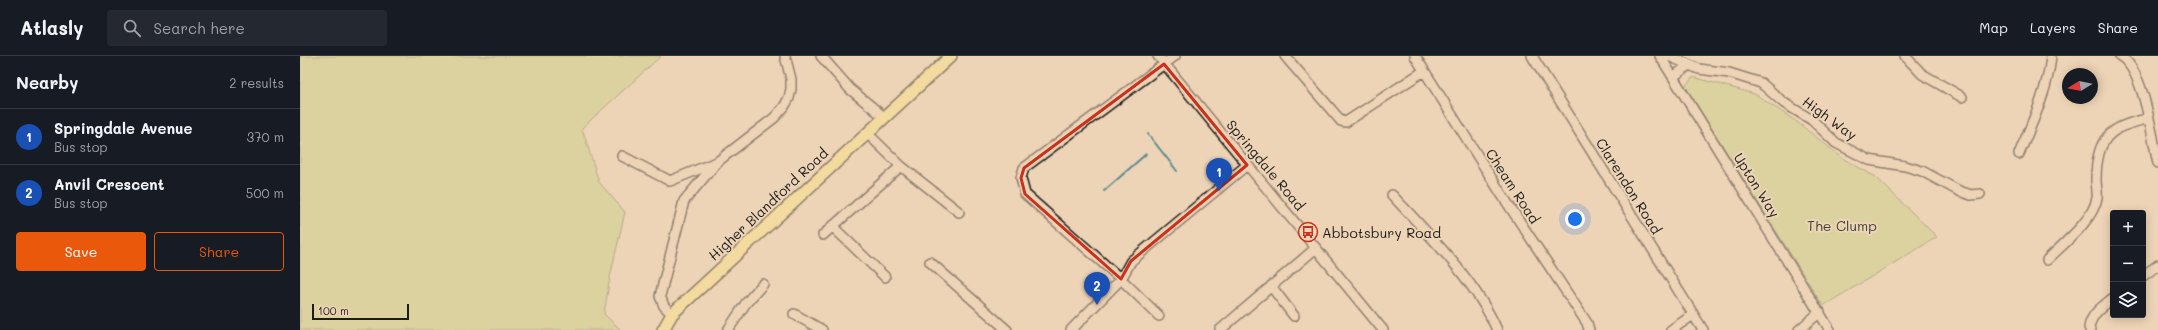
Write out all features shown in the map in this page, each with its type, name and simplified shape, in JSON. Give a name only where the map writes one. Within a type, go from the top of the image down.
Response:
[{"type":"main road","name":"Higher Blandford Road","points":[[663,330],[672,314],[951,56]]},
{"type":"street","points":[[672,314],[664,306],[660,296],[684,201],[717,162],[774,118],[784,107],[789,98],[791,89],[791,78],[785,56]]},
{"type":"street","points":[[821,56],[850,89],[884,117]]},
{"type":"street","name":"Springdale Road","points":[[1158,56],[1383,330]]},
{"type":"street","points":[[1158,316],[1121,279],[1025,194],[1021,178],[1024,168],[1174,56]]},
{"type":"street","points":[[1285,56],[1341,121],[1346,122],[1424,70]]},
{"type":"street","name":"Cheam Road","points":[[1415,56],[1502,195],[1587,323],[1589,330]]},
{"type":"street","name":"Clarendon Road","points":[[1532,56],[1703,330]]},
{"type":"street","name":"Upton Way","points":[[1660,56],[1830,330]]},
{"type":"street","name":"High Way","points":[[1669,56],[1699,69],[1729,73],[1761,83],[1784,103],[1812,120],[1836,144],[1869,160],[1922,171],[1958,191],[1971,195],[1980,194]]},
{"type":"street","points":[[1904,56],[1922,74],[1962,97]]},
{"type":"street","points":[[2020,154],[2050,70],[2050,56]]},
{"type":"street","points":[[2120,56],[2132,68],[2140,86],[2157,153],[2158,163]]},
{"type":"street","points":[[1673,77],[1689,65]]},
{"type":"street","points":[[2049,259],[2079,228],[2097,198],[2098,160],[2104,139],[2118,127],[2132,121],[2148,119]]},
{"type":"street","points":[[867,133],[901,166],[959,212]]},
{"type":"street","points":[[622,156],[670,182],[717,162]]},
{"type":"street","points":[[1071,330],[1121,279],[1131,261],[1247,165]]},
{"type":"street","points":[[823,235],[901,166]]},
{"type":"street","points":[[1392,195],[1434,240],[1483,302],[1497,330]]},
{"type":"street","points":[[832,226],[885,277]]},
{"type":"street","points":[[1220,330],[1316,248]]},
{"type":"street","points":[[930,262],[1007,330]]},
{"type":"street","points":[[2146,274],[2158,265]]},
{"type":"street","points":[[728,330],[738,314],[759,295],[763,284]]},
{"type":"street","points":[[1271,286],[1294,316]]},
{"type":"street","points":[[2090,330],[2089,327],[2091,318],[2110,300]]},
{"type":"street","points":[[1799,330],[1820,312]]},
{"type":"street","points":[[794,314],[809,318],[822,330]]},
{"type":"street","points":[[1671,330],[1693,315]]},
{"type":"highlighted area","points":[[1164,64],[1247,165],[1131,261],[1121,279],[1025,194],[1021,178],[1024,168]]},
{"type":"green space","points":[[300,56],[661,56],[582,128],[599,182],[625,212],[610,277],[604,314],[621,330],[300,330]]},
{"type":"green space","name":"The Clump","points":[[1693,77],[1755,94],[1797,122],[1844,159],[1876,177],[1937,237],[1823,306],[1685,86]]},
{"type":"waterway","points":[[1148,134],[1177,171]]},
{"type":"waterway","points":[[1104,191],[1146,154]]},
{"type":"place","name":"Springdale Avenue","points":[[1219,191]]},
{"type":"place","name":"Abbotsbury Road","points":[[1308,232]]},
{"type":"place","name":"Anvil Crescent","points":[[1097,305]]}]
